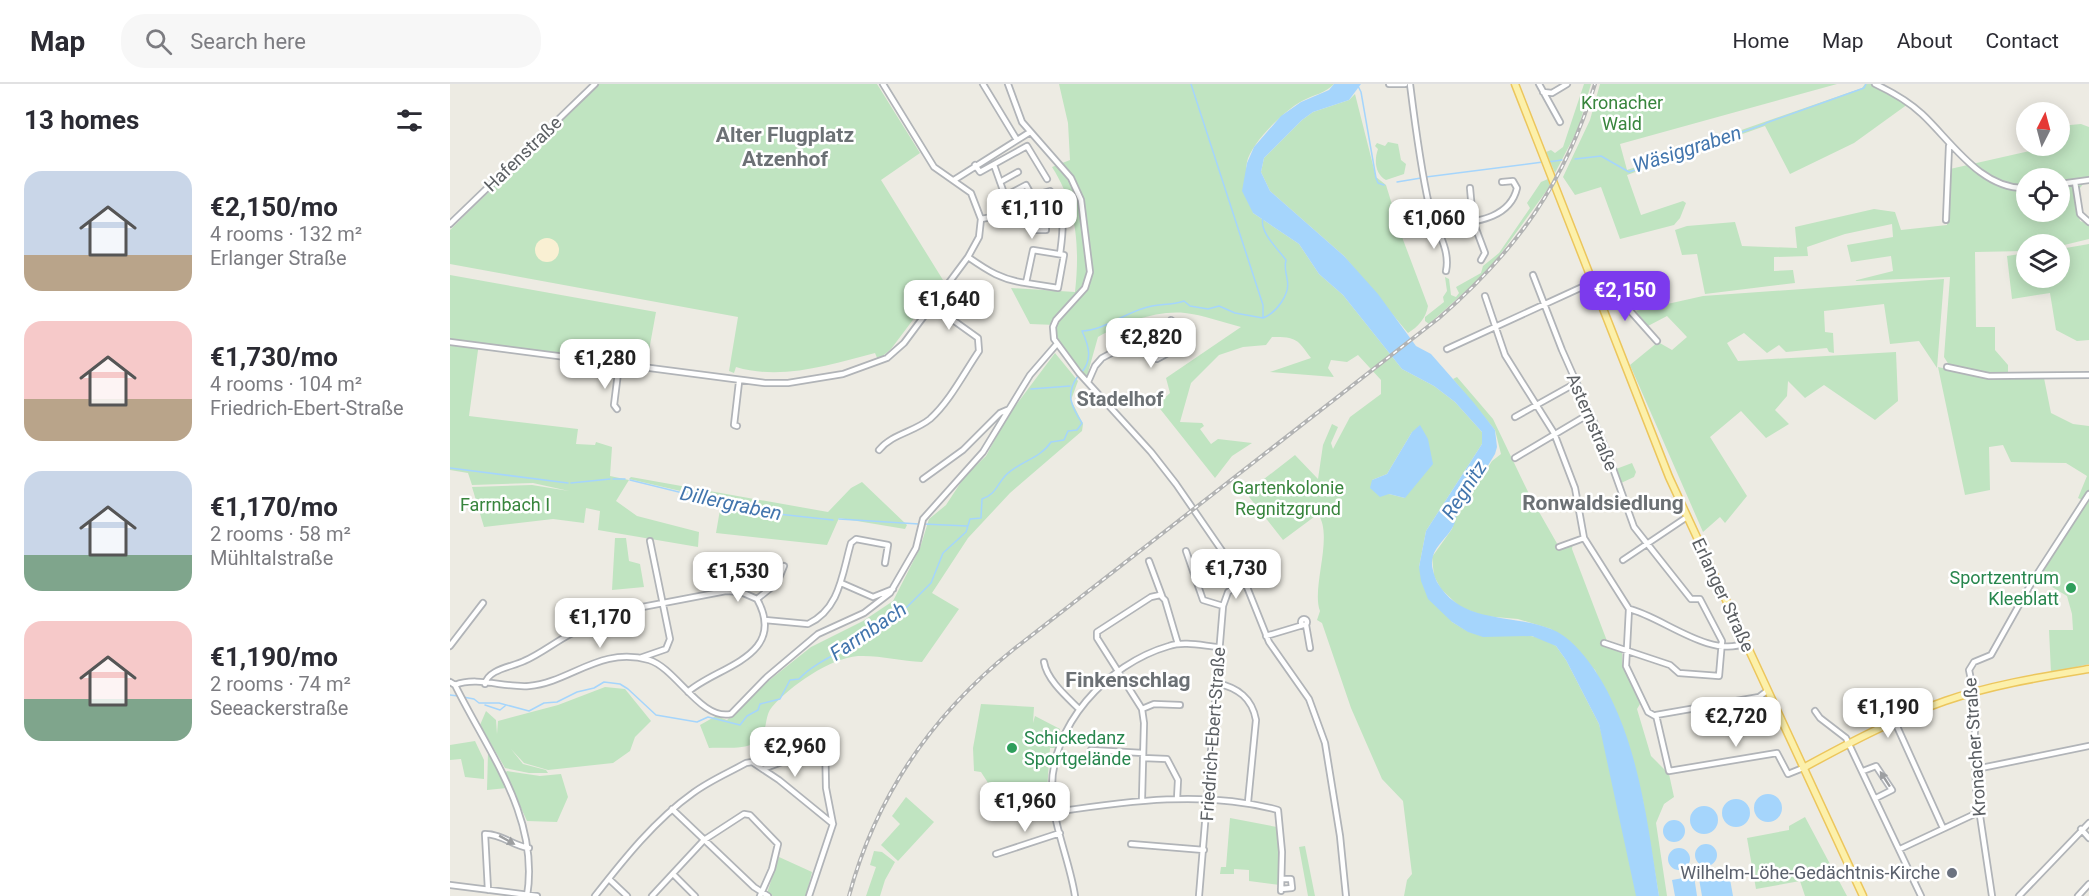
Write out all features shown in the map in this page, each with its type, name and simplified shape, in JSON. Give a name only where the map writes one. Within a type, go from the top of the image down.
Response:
[{"type":"main road","name":"Erlanger Straße","points":[[1515,84],[1643,415],[1771,701],[1863,896]]},
{"type":"main road","points":[[1803,768],[1934,705],[2023,681],[2089,669]]},
{"type":"street","name":"Hafenstraße","points":[[450,224],[595,84]]},
{"type":"street","points":[[450,342],[739,382],[788,383],[811,380],[876,364],[897,351],[968,257],[979,237],[981,219],[971,193],[934,167],[883,84]]},
{"type":"street","points":[[983,84],[1017,140]]},
{"type":"street","points":[[1008,84],[1015,107],[1030,132],[1076,185],[1081,200],[1090,263],[1085,288],[1056,320],[1052,333],[1056,345],[1080,375],[1159,461],[1243,581],[1253,600],[1266,636],[1303,689],[1317,717],[1325,742],[1346,896]]},
{"type":"street","points":[[1389,84],[1405,84]]},
{"type":"street","points":[[1410,84],[1422,171],[1436,228],[1446,250],[1446,271]]},
{"type":"street","points":[[1539,84],[1560,122]]},
{"type":"street","points":[[1543,92],[1552,93],[1567,84]]},
{"type":"street","points":[[1875,84],[1912,105],[1949,146],[2002,183],[2016,186]]},
{"type":"street","points":[[954,180],[1030,132]]},
{"type":"street","points":[[975,165],[980,172],[1027,146],[1047,179]]},
{"type":"street","points":[[1946,220],[1949,146]]},
{"type":"street","points":[[981,219],[1009,214],[994,165]]},
{"type":"street","points":[[1000,182],[1018,172]]},
{"type":"street","points":[[2070,183],[2089,180]]},
{"type":"street","points":[[1436,228],[1497,215],[1512,201],[1516,185],[1513,181],[1502,182]]},
{"type":"street","points":[[2075,182],[2080,214],[2089,222]]},
{"type":"street","points":[[1005,196],[1026,186],[1032,196],[1030,201],[1035,230],[1046,230],[1045,209]]},
{"type":"street","points":[[1470,188],[1473,221],[1485,253],[1481,260]]},
{"type":"street","points":[[1032,196],[1050,191],[1059,201],[1064,225],[1060,254]]},
{"type":"street","points":[[968,257],[991,274],[1006,280],[1058,288],[1064,255],[1033,250],[1026,283]]},
{"type":"street","name":"Asternstraße","points":[[1533,275],[1589,414],[1606,449],[1634,527],[1691,599],[1700,598],[1723,645]]},
{"type":"street","points":[[1447,349],[1544,303],[1593,287],[1608,285],[1657,340]]},
{"type":"street","points":[[1485,296],[1506,355],[1554,433],[1575,488],[1584,538],[1629,609],[1625,649],[1626,666],[1634,687],[1648,712],[1655,716],[1669,771],[1777,753],[1788,774],[1803,768]]},
{"type":"street","points":[[879,450],[886,441],[914,430],[940,408],[979,351],[978,338],[932,305]]},
{"type":"street","points":[[1088,382],[1095,366],[1102,358],[1140,338],[1157,359],[1179,347],[1169,326],[1171,320]]},
{"type":"street","points":[[640,658],[662,665],[688,692],[713,711],[722,715],[731,714],[767,677],[813,638],[873,607],[893,588],[916,548],[922,522],[983,452],[1030,375],[1056,345]]},
{"type":"street","points":[[617,409],[614,405],[619,365]]},
{"type":"street","points":[[1947,367],[1989,376],[2089,375]]},
{"type":"street","points":[[737,426],[734,425],[739,382]]},
{"type":"street","points":[[1515,417],[1576,383]]},
{"type":"street","points":[[923,480],[947,459],[963,450],[1000,413],[1007,410]]},
{"type":"street","points":[[1515,458],[1589,414]]},
{"type":"street","name":"Kronacher Straße","points":[[1992,896],[1979,812],[1974,694],[1969,670],[1971,665],[1991,655],[2032,582],[2089,494]]},
{"type":"street","points":[[1623,560],[1687,517]]},
{"type":"street","points":[[1559,546],[1584,538]]},
{"type":"street","points":[[765,620],[810,623],[833,602],[841,583],[850,546],[856,539],[888,545],[885,563]]},
{"type":"street","points":[[528,895],[529,848],[521,813],[453,684],[466,682],[532,685],[600,660],[640,658],[661,652],[670,643],[650,541]]},
{"type":"street","points":[[1186,551],[1203,600],[1222,606],[1228,592],[1243,581]]},
{"type":"street","points":[[1149,561],[1178,644]]},
{"type":"street","points":[[757,599],[777,583],[784,566]]},
{"type":"street","points":[[841,583],[873,597],[893,588]]},
{"type":"street","points":[[611,613],[734,591],[757,599],[765,620],[761,637],[746,657],[733,667],[688,692]]},
{"type":"street","points":[[1142,799],[1142,709],[1096,638],[1097,632],[1151,597],[1162,596]]},
{"type":"street","points":[[450,646],[483,603]]},
{"type":"street","name":"Friedrich-Ebert-Straße","points":[[1199,896],[1222,606]]},
{"type":"street","points":[[1629,609],[1638,611],[1683,634],[1723,645],[1737,647],[1745,643]]},
{"type":"street","points":[[1266,636],[1305,625],[1310,648]]},
{"type":"street","points":[[485,684],[490,674],[530,658],[564,637],[591,626]]},
{"type":"street","points":[[1076,896],[1052,793],[1055,766],[1068,729],[1079,709],[1116,672],[1140,658],[1178,644],[1219,647]]},
{"type":"street","points":[[1604,644],[1670,665],[1679,673],[1719,676],[1723,645]]},
{"type":"street","points":[[1044,662],[1045,669],[1079,709]]},
{"type":"street","points":[[1217,683],[1239,691],[1254,709],[1256,720],[1248,802]]},
{"type":"street","points":[[1759,697],[1767,691]]},
{"type":"street","points":[[1655,716],[1665,712],[1759,697],[1771,701]]},
{"type":"street","points":[[1142,709],[1154,704],[1180,705]]},
{"type":"street","points":[[1815,711],[1820,718],[1843,735],[1849,744],[1921,896]]},
{"type":"street","points":[[1895,722],[1943,828]]},
{"type":"street","points":[[809,896],[833,824],[826,788],[825,738]]},
{"type":"street","points":[[763,769],[825,746]]},
{"type":"street","points":[[1976,769],[2089,746]]},
{"type":"street","points":[[1091,750],[1167,759],[1178,780],[1177,799]]},
{"type":"street","points":[[596,896],[672,809],[695,791],[746,763],[752,762],[763,769],[833,824]]},
{"type":"street","points":[[1863,771],[1876,766],[1892,790],[1876,798]]},
{"type":"street","points":[[1055,812],[1142,799],[1248,802],[1278,810],[1281,890],[1292,888],[1291,879],[1282,879]]},
{"type":"street","points":[[1326,807],[1335,805]]},
{"type":"street","points":[[672,809],[761,894],[768,896]]},
{"type":"street","points":[[1900,849],[1979,812]]},
{"type":"street","points":[[652,896],[704,840],[739,816],[750,815],[778,844],[772,869],[761,894]]},
{"type":"street","points":[[2019,896],[2089,823]]},
{"type":"street","points":[[2082,829],[2089,838]]},
{"type":"street","points":[[996,854],[1060,833]]},
{"type":"street","points":[[487,892],[485,834],[495,834],[519,846],[529,848]]},
{"type":"street","points":[[1131,844],[1204,850]]},
{"type":"street","points":[[673,874],[695,896]]},
{"type":"street","points":[[609,879],[627,896]]},
{"type":"street","points":[[2078,896],[2089,884]]},
{"type":"street","points":[[450,885],[487,892],[537,896]]},
{"type":"green space","points":[[599,84],[877,84],[920,153],[881,180],[943,280],[891,349],[878,360],[875,353],[789,372],[753,371],[736,367],[734,373],[729,371],[738,317],[450,264],[450,230]]},
{"type":"green space","name":"Gartenkolonie Regnitzgrund","points":[[1059,84],[1334,84],[1287,112],[1255,146],[1246,168],[1253,213],[1299,244],[1319,274],[1343,295],[1402,369],[1434,386],[1455,402],[1482,432],[1482,444],[1426,531],[1419,567],[1452,622],[1469,632],[1544,639],[1556,646],[1566,660],[1599,724],[1637,896],[1404,896],[1407,880],[1412,874],[1403,801],[1382,779],[1351,708],[1322,623],[1317,620],[1320,611],[1318,589],[1324,535],[1322,524],[1318,514],[1283,540],[1246,493],[1295,455],[1318,479],[1323,445],[1332,424],[1338,427],[1331,443],[1333,449],[1350,417],[1381,394],[1381,380],[1358,355],[1347,362],[1331,360],[1328,368],[1334,377],[1270,372],[1311,358],[1296,340],[1287,338],[1272,337],[1266,345],[1243,347],[1219,355],[1191,383],[1180,422],[1202,423],[1204,426],[1200,429],[1211,444],[1218,439],[1252,443],[1232,456],[1215,478],[1157,405],[1170,393],[1166,378],[1241,327],[1185,313],[1163,314],[1140,319],[1098,337],[1087,376],[1061,346],[1056,325],[1030,324],[1011,288],[1075,292],[1077,243],[1075,227],[1067,197],[1052,167],[1070,160],[1068,123]],"holes":[[[1412,432],[1405,498],[1389,494],[1372,480],[1387,474]]]},
{"type":"green space","points":[[1584,84],[1591,84],[1578,129],[1555,173],[1546,152],[1551,150],[1555,153],[1563,147]]},
{"type":"green space","name":"Kronacher Wald","points":[[1600,84],[1837,84],[1620,144],[1627,170],[1862,88],[1865,84],[1871,84],[1908,104],[1854,143],[1790,174],[1765,126],[1627,175],[1641,215],[1683,201],[1686,203],[1680,218],[1674,225],[1620,239],[1601,187],[1575,195],[1563,177],[1590,120]]},
{"type":"green space","points":[[1355,94],[1376,177],[1386,185],[1402,237],[1428,306],[1421,322],[1408,333],[1344,256],[1270,191],[1261,172],[1264,158],[1302,120],[1313,112],[1349,100]]},
{"type":"green space","points":[[2081,124],[2089,127],[2089,177],[2075,194],[2080,221],[2089,224],[2089,239],[2070,244],[2070,234],[2016,234],[2016,251],[1975,252],[1976,327],[1995,327],[1995,350],[2008,365],[2008,375],[1989,375],[1949,365],[1944,357],[1950,277],[1853,281],[1893,271],[1891,256],[1851,262],[1847,245],[1893,237],[1892,224],[1845,234],[1807,247],[1808,256],[1774,257],[1774,271],[1793,270],[1795,283],[1705,294],[1697,254],[1682,255],[1675,230],[1687,226],[1735,222],[1742,246],[1797,248],[1795,227],[1874,209],[1895,212],[1901,230],[1947,225],[1950,169],[2016,154],[2016,156],[2070,156],[2070,125]]},
{"type":"green space","points":[[1388,142],[1398,144],[1401,160],[1406,164],[1404,174],[1386,180],[1378,170],[1376,158],[1378,149],[1375,146],[1377,143],[1385,146]]},
{"type":"green space","points":[[1548,179],[1550,186],[1489,270],[1429,324],[1425,321],[1425,317],[1444,302],[1443,297],[1447,291],[1445,277],[1449,279],[1451,295],[1456,297],[1459,293],[1456,287],[1481,273],[1483,266],[1499,253],[1530,208],[1527,203],[1541,182]]},
{"type":"green space","points":[[2089,244],[2089,340],[2077,341],[2056,330],[2050,293],[2012,299],[2007,256],[2016,255],[2016,288],[2070,288],[2070,247]]},
{"type":"green space","name":"Farrnbach I","points":[[450,275],[656,312],[646,367],[479,343],[469,416],[578,429],[576,444],[595,445],[596,442],[612,447],[610,476],[629,480],[616,501],[637,516],[699,532],[698,547],[598,530],[600,511],[586,508],[584,523],[553,519],[484,527],[472,487],[532,485],[569,491],[533,483],[472,485],[468,473],[450,470]]},
{"type":"green space","points":[[1944,279],[1937,368],[1919,341],[1890,344],[1884,304],[1824,311],[1825,332],[1833,333],[1834,353],[1829,352],[1827,348],[1786,352],[1779,345],[1767,353],[1744,333],[1727,343],[1738,361],[1896,352],[1898,401],[1875,420],[1824,385],[1805,398],[1788,381],[1787,396],[1775,410],[1789,424],[1766,438],[1741,411],[1710,437],[1747,496],[1725,523],[1720,517],[1703,532],[1630,365],[1658,342],[1672,350],[1687,337],[1667,316],[1648,326],[1636,311],[1703,296]]},
{"type":"green space","points":[[1055,353],[1078,381],[1071,400],[1083,424],[1082,431],[1010,493],[968,538],[932,593],[959,609],[922,662],[858,656],[835,662],[811,674],[789,690],[772,707],[762,736],[755,743],[738,747],[709,748],[700,725],[716,716],[727,720],[767,682],[811,647],[863,621],[893,601],[920,548],[929,519],[946,505],[965,476],[986,456],[1007,417]]},
{"type":"green space","points":[[1938,367],[1988,378],[2044,378],[2051,413],[2073,424],[2089,426],[2089,664],[2051,673],[2049,630],[2073,630],[2072,614],[2067,596],[2039,579],[2078,512],[2082,500],[2078,498],[2087,476],[2066,463],[2011,462],[2003,445],[1989,447],[1990,490],[1965,495]]},
{"type":"green space","points":[[1457,377],[1493,419],[1530,496],[1559,547],[1573,542],[1572,549],[1607,641],[1622,650],[1622,664],[1640,704],[1637,709],[1651,756],[1669,774],[1674,797],[1664,804],[1656,823],[1667,896],[1659,896],[1643,801],[1626,737],[1595,670],[1551,629],[1518,619],[1484,616],[1460,607],[1441,589],[1434,576],[1432,557],[1452,529],[1460,505],[1464,505],[1492,461],[1501,454],[1495,430],[1453,379]]},
{"type":"green space","points":[[1632,463],[1636,472],[1634,477],[1621,483],[1616,469]]},
{"type":"green space","points":[[631,477],[828,512],[851,488],[862,482],[907,525],[905,529],[839,518],[827,545],[716,533],[721,504],[775,513],[629,479]]},
{"type":"green space","points":[[615,538],[626,538],[629,561],[640,564],[644,587],[612,590]]},
{"type":"green space","points":[[605,687],[625,689],[651,721],[635,737],[630,751],[613,763],[548,770],[524,763],[511,749],[523,764],[546,770],[548,773],[529,773],[505,768],[480,725],[486,711],[496,720],[497,734],[498,721],[558,705]]},
{"type":"green space","name":"Schickedanz Sportgelände","points":[[981,704],[1034,707],[1033,723],[1035,716],[1060,729],[1055,748],[1050,748],[1047,791],[992,789],[981,772],[974,771],[973,748]]},
{"type":"green space","points":[[475,741],[484,760],[484,779],[465,777],[461,759],[450,760],[450,745]]},
{"type":"green space","points":[[488,753],[507,788],[487,790]]},
{"type":"green space","points":[[507,771],[540,776],[561,774],[568,797],[557,822],[527,821],[505,773]]},
{"type":"green space","points":[[906,797],[934,822],[898,861],[881,845],[900,824],[892,816]]},
{"type":"green space","points":[[1805,817],[1847,896],[1805,896],[1800,881],[1756,889],[1747,838],[1789,830],[1789,826]]},
{"type":"green space","points":[[1230,818],[1277,827],[1280,885],[1249,881],[1249,870],[1234,869],[1234,874],[1220,874],[1221,867],[1226,867]]},
{"type":"green space","points":[[1305,846],[1315,896],[1308,896],[1299,847]]},
{"type":"green space","points":[[874,851],[882,852],[895,862],[885,880],[880,896],[866,896],[876,867],[870,865]]},
{"type":"green space","points":[[779,857],[812,872],[806,896],[773,896],[767,893]]},
{"type":"sand","points":[[547,238],[556,241],[559,250],[556,259],[547,262],[538,259],[535,250],[538,241]]},
{"type":"water","name":"Regnitz","points":[[1334,84],[1361,84],[1349,100],[1313,112],[1302,120],[1264,158],[1261,172],[1270,191],[1344,256],[1378,294],[1416,346],[1431,354],[1495,430],[1497,447],[1495,454],[1464,505],[1460,505],[1453,527],[1434,552],[1432,562],[1437,582],[1447,596],[1474,612],[1536,624],[1558,632],[1575,646],[1594,669],[1609,694],[1631,749],[1645,808],[1659,896],[1636,896],[1599,724],[1566,660],[1556,646],[1532,636],[1483,637],[1468,632],[1452,622],[1428,599],[1421,581],[1419,567],[1426,531],[1482,444],[1482,432],[1455,402],[1434,386],[1402,369],[1343,295],[1319,274],[1299,244],[1253,213],[1242,191],[1247,163],[1254,147],[1281,116],[1301,102],[1329,90]]},
{"type":"water","points":[[1420,425],[1428,439],[1433,464],[1405,498],[1389,494],[1380,497],[1370,488],[1372,480],[1387,474],[1412,432]]},
{"type":"water","points":[[813,728],[817,729],[819,739],[810,748],[786,758],[764,759],[763,750],[767,743]]},
{"type":"water","points":[[1768,794],[1778,798],[1782,808],[1778,818],[1768,822],[1758,818],[1754,808],[1758,798]]},
{"type":"water","points":[[1736,799],[1746,803],[1750,813],[1746,823],[1736,827],[1726,823],[1722,813],[1726,803]]},
{"type":"water","points":[[1704,806],[1714,810],[1718,820],[1714,830],[1704,834],[1694,830],[1690,820],[1694,810]]},
{"type":"water","points":[[1674,820],[1682,823],[1685,831],[1682,839],[1674,842],[1666,839],[1663,831],[1666,823]]},
{"type":"water","points":[[1706,844],[1714,847],[1717,855],[1714,863],[1706,866],[1698,863],[1695,855],[1698,847]]},
{"type":"water","points":[[1679,848],[1687,851],[1690,859],[1687,867],[1679,870],[1671,867],[1668,859],[1671,851]]},
{"type":"water","points":[[1728,868],[1733,896],[1702,896],[1698,873]]},
{"type":"water","points":[[1694,876],[1697,896],[1675,896],[1672,880]]},
{"type":"waterway","points":[[1191,84],[1263,305],[1263,317]]},
{"type":"waterway","name":"Wäsiggraben","points":[[1357,84],[1361,92],[1376,178],[1378,183],[1384,185]]},
{"type":"waterway","name":"Wäsiggraben","points":[[1766,123],[1864,88],[1866,84]]},
{"type":"waterway","name":"Wäsiggraben","points":[[1575,159],[1601,156],[1629,172],[1765,124]]},
{"type":"waterway","name":"Wäsiggraben","points":[[1548,162],[1562,160]]},
{"type":"waterway","name":"Wäsiggraben","points":[[1426,177],[1543,162]]},
{"type":"waterway","name":"Wäsiggraben","points":[[1397,182],[1421,178]]},
{"type":"waterway","name":"Farrnbach","points":[[1081,373],[1085,368],[1089,353],[1082,331],[1100,327],[1143,308],[1184,301],[1190,306],[1208,309],[1219,306],[1235,313],[1263,318],[1273,312],[1287,291],[1286,260],[1266,235],[1263,218]]},
{"type":"waterway","name":"Farrnbach","points":[[463,697],[474,699],[479,703],[499,703],[529,711],[544,703],[557,702],[604,682],[620,684],[628,689],[656,715],[697,722],[708,717],[740,725],[747,716],[758,710],[760,704],[780,699],[790,680],[799,679],[821,662],[873,632],[883,624],[889,614],[907,607],[931,583],[943,553],[966,532],[970,519],[981,518],[982,499],[993,492],[1010,471],[1041,453],[1051,442],[1064,440],[1068,431],[1077,430],[1082,423],[1071,400],[1074,382],[1078,376]]},
{"type":"waterway","points":[[1031,389],[1070,386]]},
{"type":"waterway","name":"Dillergraben","points":[[450,468],[568,483]]},
{"type":"waterway","name":"Dillergraben","points":[[571,483],[610,479]]},
{"type":"waterway","name":"Dillergraben","points":[[613,479],[625,479]]},
{"type":"waterway","name":"Dillergraben","points":[[630,480],[760,512],[833,520]]},
{"type":"waterway","name":"Dillergraben","points":[[839,519],[919,524]]},
{"type":"waterway","name":"Dillergraben","points":[[924,524],[967,526]]},
{"type":"waterway","name":"Farrnbach","points":[[450,695],[458,696]]},
{"type":"waterway","name":"Farrnbach","points":[[485,705],[500,710],[505,706]]},
{"type":"railway","points":[[849,896],[875,824],[892,791],[911,759],[958,701],[1014,649],[1439,318],[1467,292],[1515,240],[1553,184],[1583,120],[1595,84]]},
{"type":"place","name":"Sportzentrum Kleeblatt","points":[[2071,588]]},
{"type":"place","name":"Schickedanz Sportgelände","points":[[1012,748]]},
{"type":"place","name":"Wilhelm-Löhe-Gedächtnis-Kirche","points":[[1952,873]]},
{"type":"district","name":"Alter Flugplatz Atzenhof","points":[[785,147]]},
{"type":"district","name":"Stadelhof","points":[[1120,399]]},
{"type":"district","name":"Ronwaldsiedlung","points":[[1603,503]]},
{"type":"district","name":"Finkenschlag","points":[[1128,680]]}]
